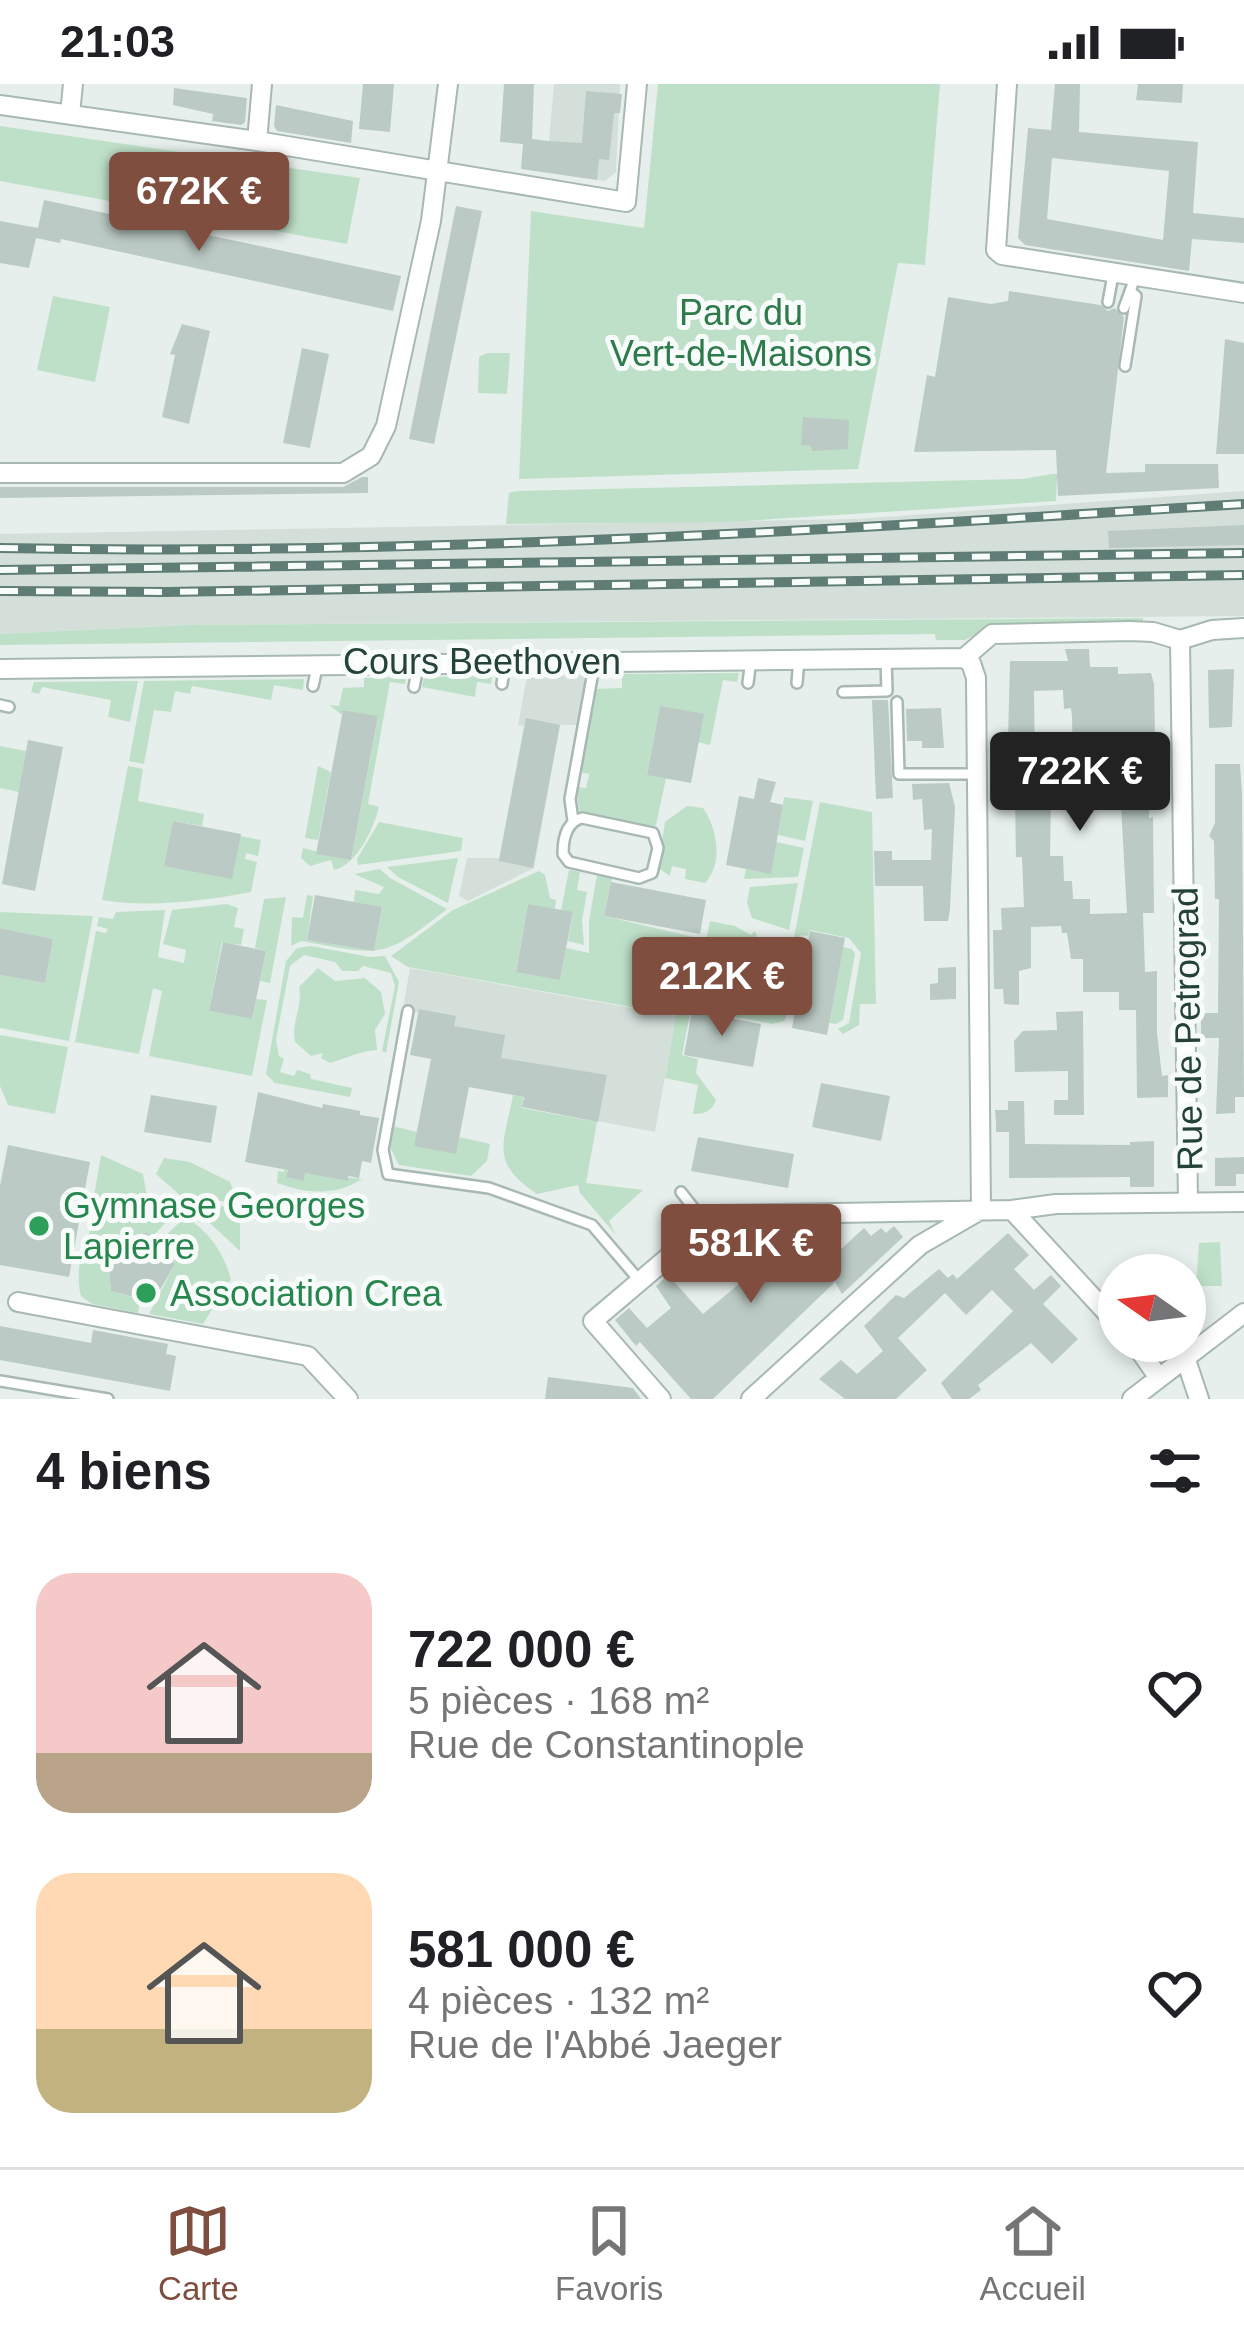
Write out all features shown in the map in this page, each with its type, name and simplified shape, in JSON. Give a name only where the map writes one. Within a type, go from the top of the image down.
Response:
[{"type":"street","points":[[70,114],[73,84]]},
{"type":"street","points":[[257,141],[262,84]]},
{"type":"street","points":[[0,473],[343,473],[371,457],[386,426],[439,170],[448,84]]},
{"type":"street","points":[[0,105],[257,141],[626,202],[637,84]]},
{"type":"street","points":[[1006,84],[994,244],[1002,255],[1113,274],[1132,285],[1244,293]]},
{"type":"street","points":[[982,1209],[973,1030],[976,678],[964,658],[992,634],[1154,632],[1180,640],[1188,634],[1244,628]]},
{"type":"street","name":"Rue de Petrograd","points":[[1180,640],[1188,1202]]},
{"type":"street","name":"Cours Beethoven","points":[[0,669],[964,658]]},
{"type":"street","points":[[661,1399],[593,1322],[718,1215],[1244,1202]]},
{"type":"street","points":[[751,1399],[920,1245],[982,1209]]},
{"type":"street","points":[[1012,1210],[1098,1303]]},
{"type":"street","points":[[18,1302],[308,1357],[348,1399]]},
{"type":"street","points":[[1206,1344],[1244,1313]]},
{"type":"street","points":[[1148,1362],[1159,1378]]},
{"type":"street","points":[[1132,1399],[1183,1362]]},
{"type":"street","points":[[1187,1362],[1199,1399]]},
{"type":"lane","points":[[1108,302],[1113,274]]},
{"type":"lane","points":[[1124,308],[1132,285]]},
{"type":"lane","points":[[1125,366],[1136,296],[1132,285]]},
{"type":"lane","points":[[843,692],[887,691],[886,657]]},
{"type":"lane","points":[[796,683],[799,658]]},
{"type":"lane","points":[[748,683],[751,659]]},
{"type":"lane","points":[[573,821],[582,818],[653,833],[658,848],[652,873],[639,878],[573,865],[563,848],[573,821],[570,799],[596,661]]},
{"type":"lane","points":[[414,687],[419,662]]},
{"type":"lane","points":[[502,684],[505,662]]},
{"type":"lane","points":[[313,686],[318,663]]},
{"type":"lane","points":[[897,702],[899,774],[976,774]]},
{"type":"lane","points":[[408,1011],[383,1150],[388,1174],[489,1188],[592,1225],[639,1280]]},
{"type":"lane","points":[[681,1192],[706,1224]]},
{"type":"lane","points":[[0,1381],[108,1399]]},
{"type":"shaded area","points":[[554,84],[620,84],[616,172],[605,181],[531,170],[549,141]]},
{"type":"shaded area","points":[[1244,491],[1244,616],[189,625],[0,634],[0,534],[856,519]]},
{"type":"shaded area","points":[[588,675],[579,725],[560,725],[534,868],[468,901],[459,896],[467,858],[499,858],[524,726],[518,725],[527,676]]},
{"type":"shaded area","points":[[410,968],[676,1016],[655,1132],[523,1107],[525,1096],[443,1082],[419,1013],[403,1009]]},
{"type":"green space","name":"Parc du Vert-de-Maisons","points":[[658,84],[940,84],[925,265],[898,263],[858,469],[519,479],[531,211],[644,228]]},
{"type":"green space","points":[[0,126],[360,178],[347,244],[0,181]]},
{"type":"green space","points":[[53,296],[110,307],[95,382],[37,370]]},
{"type":"green space","points":[[510,353],[507,394],[478,393],[479,357]]},
{"type":"green space","points":[[1073,474],[1073,478],[1057,479],[1056,501],[728,522],[506,524],[509,493],[516,491],[1023,479]]},
{"type":"green space","points":[[1143,618],[1143,623],[992,626],[965,640],[936,640],[935,634],[0,645],[0,634],[189,625]]},
{"type":"green space","points":[[739,673],[737,682],[723,680],[710,745],[698,742],[660,707],[647,774],[666,778],[656,825],[649,828],[579,810],[576,787],[586,788],[589,774],[579,772],[594,689],[622,688],[622,674]]},
{"type":"green space","points":[[492,676],[491,684],[477,682],[475,697],[422,687],[424,677]]},
{"type":"green space","points":[[406,677],[405,684],[390,682],[368,804],[379,807],[369,835],[351,860],[378,717],[344,710],[342,715],[329,705],[339,706],[343,688],[364,687],[364,678]]},
{"type":"green space","points":[[304,679],[303,690],[274,685],[271,700],[192,686],[190,694],[175,691],[171,712],[154,710],[144,764],[129,761],[144,681]]},
{"type":"green space","points":[[138,681],[130,722],[108,717],[111,700],[42,687],[39,694],[31,692],[34,682]]},
{"type":"green space","points":[[0,746],[26,751],[19,792],[0,788]]},
{"type":"green space","points":[[128,766],[143,769],[138,801],[204,814],[202,826],[173,821],[165,866],[240,836],[261,840],[258,856],[246,853],[245,859],[257,862],[251,892],[176,902],[102,900]]},
{"type":"green space","points":[[318,766],[331,772],[318,840],[305,838]]},
{"type":"green space","points":[[784,797],[813,801],[805,841],[778,835]]},
{"type":"green space","points":[[820,802],[872,812],[876,1004],[860,1004],[859,1025],[843,1034],[838,1029],[849,1023],[861,953],[849,938],[810,930],[808,936],[801,935],[785,1021],[773,1024],[691,1009],[682,1055],[698,1059],[696,1073],[716,1100],[704,1112],[693,1114],[698,1085],[665,1078],[676,1015],[408,967],[391,956],[453,910],[539,871],[545,875],[550,898],[556,900],[555,909],[528,904],[516,971],[560,980],[566,948],[589,953],[597,875],[612,878],[604,916],[706,940],[710,921],[751,935],[755,931],[783,995]]},
{"type":"green space","points":[[687,806],[703,808],[715,836],[714,866],[705,883],[685,879],[686,869],[672,866],[670,876],[658,868],[665,822]]},
{"type":"green space","points":[[379,822],[463,838],[461,851],[358,865]]},
{"type":"green space","points":[[776,842],[804,848],[798,877],[744,879],[746,869],[771,873]]},
{"type":"green space","points":[[303,848],[351,860],[334,870],[331,860],[310,866],[301,858]]},
{"type":"green space","points":[[458,858],[448,903],[387,867]]},
{"type":"green space","points":[[380,869],[447,909],[408,938],[374,950],[382,908],[354,902],[355,890],[379,894],[384,887],[354,874]]},
{"type":"green space","points":[[569,870],[580,872],[577,890],[587,892],[584,945],[568,941],[573,913],[561,910]]},
{"type":"green space","points":[[798,883],[789,930],[752,918],[747,903],[750,887]]},
{"type":"green space","points":[[307,895],[313,896],[307,940],[370,950],[301,941],[291,946],[292,917],[303,918]]},
{"type":"green space","points":[[286,897],[270,983],[260,981],[266,951],[255,948],[264,899]]},
{"type":"green space","points":[[227,904],[238,908],[234,927],[244,929],[241,945],[222,942],[209,1011],[252,1019],[256,999],[267,1000],[252,1076],[149,1056],[162,991],[153,988],[139,1054],[75,1042],[96,931],[106,933],[108,929],[97,926],[99,917],[165,910],[158,957],[184,963],[186,950],[163,944],[172,910]]},
{"type":"green space","points":[[0,912],[93,916],[69,1041],[0,1028],[0,975],[45,983],[53,939],[0,928]]},
{"type":"green space","points":[[843,947],[855,954],[843,1020],[836,1024],[829,1023]]},
{"type":"green space","points":[[297,948],[385,956],[399,982],[386,1053],[382,1051],[395,986],[391,973],[363,966],[358,971],[342,971],[335,962],[304,955],[290,966],[276,1040],[284,1059],[280,1072],[294,1076],[297,1070],[310,1074],[311,1079],[352,1088],[350,1097],[275,1083],[266,1074],[286,961]]},
{"type":"green space","points":[[318,968],[335,981],[365,978],[381,992],[385,1014],[375,1030],[377,1050],[330,1063],[321,1058],[323,1053],[311,1056],[295,1042],[299,987]]},
{"type":"green space","points":[[0,1035],[68,1047],[55,1114],[8,1105],[0,1086]]},
{"type":"green space","points":[[513,1095],[523,1097],[522,1108],[597,1122],[586,1183],[643,1190],[609,1221],[616,1235],[578,1185],[537,1194],[512,1172],[504,1139]]},
{"type":"green space","points":[[393,1126],[417,1132],[414,1146],[459,1137],[490,1144],[487,1161],[471,1176],[399,1165],[390,1147]]},
{"type":"green space","points":[[289,1149],[287,1177],[303,1180],[305,1173],[362,1179],[320,1192],[277,1183]]},
{"type":"green space","points":[[101,1155],[143,1174],[148,1203],[93,1202]]},
{"type":"green space","points":[[164,1158],[190,1162],[230,1182],[238,1203],[182,1197],[156,1174]]},
{"type":"green space","points":[[208,1205],[240,1208],[240,1251],[198,1212]]},
{"type":"green space","points":[[134,1207],[175,1213],[151,1238],[145,1232],[107,1250],[111,1291],[140,1299],[138,1313],[92,1304],[81,1296],[79,1278],[91,1229],[105,1217]]},
{"type":"green space","points":[[185,1217],[214,1243],[231,1279],[203,1324],[149,1314],[175,1264],[157,1244]]},
{"type":"green space","points":[[1220,1242],[1222,1286],[1206,1286],[1206,1254],[1198,1254],[1199,1243]]},
{"type":"building","points":[[363,84],[394,84],[390,132],[359,129]]},
{"type":"building","points":[[504,84],[534,84],[532,139],[548,141],[582,143],[586,91],[622,94],[620,113],[614,113],[609,160],[599,159],[597,180],[521,169],[523,144],[500,142]]},
{"type":"building","points":[[1055,84],[1080,84],[1079,132],[1198,142],[1193,213],[1244,218],[1244,243],[1192,239],[1189,271],[1025,245],[1018,238],[1028,128],[1051,130]],"holes":[[[1052,158],[1169,171],[1163,240],[1047,219]]]},
{"type":"building","points":[[1138,84],[1183,84],[1182,103],[1136,100]]},
{"type":"building","points":[[174,88],[247,98],[245,122],[212,121],[213,114],[173,105]]},
{"type":"building","points":[[276,105],[353,121],[351,143],[277,131]]},
{"type":"building","points":[[44,200],[401,276],[393,311],[61,239],[60,243],[36,238],[29,268],[0,263],[0,221],[38,228]]},
{"type":"building","points":[[456,206],[482,211],[434,444],[409,439]]},
{"type":"building","points":[[1009,291],[1100,305],[1108,311],[1115,308],[1124,317],[1106,473],[1145,472],[1145,464],[1218,464],[1219,488],[1058,496],[1056,450],[914,452],[927,375],[935,377],[948,297],[991,304],[1008,301]]},
{"type":"building","points":[[182,324],[210,331],[189,424],[162,417],[175,355],[170,354]]},
{"type":"building","points":[[1225,339],[1244,343],[1244,454],[1216,454]]},
{"type":"building","points":[[302,348],[329,354],[310,448],[283,443]]},
{"type":"building","points":[[803,417],[849,420],[848,449],[812,451],[811,446],[801,445]]},
{"type":"building","points":[[368,477],[368,493],[0,498],[0,487],[343,487]]},
{"type":"building","points":[[1244,525],[1244,545],[1109,548],[1108,531]]},
{"type":"building","points":[[1065,649],[1089,649],[1090,667],[1118,667],[1118,674],[1151,673],[1154,684],[1150,766],[1119,766],[1118,737],[1088,737],[1089,767],[1101,767],[1102,791],[1085,791],[1085,797],[1051,797],[1050,856],[1063,856],[1064,881],[1072,881],[1073,899],[1090,899],[1090,914],[1127,913],[1121,806],[1149,806],[1154,913],[1143,913],[1145,972],[1157,971],[1157,1033],[1162,1076],[1168,1075],[1168,1097],[1137,1098],[1136,1010],[1119,1010],[1119,992],[1083,992],[1083,959],[1071,959],[1067,933],[1062,933],[1061,926],[1031,927],[1031,968],[1019,971],[1019,1005],[1004,1004],[1003,989],[994,989],[993,930],[1002,930],[1001,908],[1024,907],[1022,857],[1016,857],[1015,798],[1000,798],[998,745],[1008,739],[1010,661],[1068,661]],"holes":[[[1063,690],[1064,709],[1071,708],[1073,769],[1035,769],[1034,691]]]},
{"type":"building","points":[[1234,669],[1232,727],[1209,728],[1208,670]]},
{"type":"building","points":[[872,700],[888,700],[893,798],[876,799]]},
{"type":"building","points":[[660,706],[704,714],[691,783],[647,775]]},
{"type":"building","points":[[941,708],[944,748],[922,748],[922,741],[907,741],[906,709]]},
{"type":"building","points":[[343,710],[378,716],[351,860],[316,854]]},
{"type":"building","points":[[526,718],[560,725],[533,868],[499,861]]},
{"type":"building","points":[[28,740],[63,747],[35,891],[2,884]]},
{"type":"building","points":[[1215,764],[1240,764],[1244,1097],[1235,1097],[1235,1113],[1216,1114],[1219,1038],[1201,1038],[1201,1013],[1218,1013],[1219,899],[1215,899],[1214,841],[1209,836],[1215,823]]},
{"type":"building","points":[[758,778],[776,782],[770,802],[783,805],[771,874],[726,865],[739,796],[754,799]]},
{"type":"building","points":[[949,783],[955,807],[948,921],[924,921],[923,886],[875,886],[874,851],[892,851],[892,860],[931,860],[932,829],[924,830],[922,799],[913,800],[912,784]]},
{"type":"building","points":[[173,821],[241,834],[232,879],[164,866]]},
{"type":"building","points":[[611,882],[706,900],[700,934],[604,916]]},
{"type":"building","points":[[315,895],[382,907],[374,951],[307,940]]},
{"type":"building","points":[[528,904],[573,912],[560,980],[516,972]]},
{"type":"building","points":[[0,928],[53,939],[45,983],[0,975]]},
{"type":"building","points":[[810,931],[845,938],[827,1035],[792,1028]]},
{"type":"building","points":[[223,942],[266,951],[252,1019],[209,1011]]},
{"type":"building","points":[[956,967],[956,999],[930,1000],[930,984],[938,983],[938,968]]},
{"type":"building","points":[[419,1009],[456,1016],[454,1026],[505,1035],[501,1058],[607,1075],[598,1122],[522,1107],[524,1097],[469,1087],[456,1154],[414,1146],[431,1059],[410,1055]]},
{"type":"building","points":[[692,1011],[761,1024],[753,1067],[684,1055]]},
{"type":"building","points":[[1083,1011],[1084,1115],[1054,1115],[1054,1100],[1068,1100],[1068,1071],[1015,1072],[1014,1041],[1023,1031],[1057,1030],[1056,1012]]},
{"type":"building","points":[[821,1083],[890,1096],[881,1141],[812,1127]]},
{"type":"building","points":[[258,1092],[379,1118],[371,1163],[362,1161],[359,1178],[348,1176],[348,1181],[305,1173],[304,1181],[286,1177],[288,1170],[245,1162]]},
{"type":"building","points":[[151,1095],[217,1106],[211,1143],[144,1132]]},
{"type":"building","points":[[1008,1101],[1024,1101],[1025,1144],[1154,1141],[1154,1187],[1130,1187],[1130,1177],[1009,1178],[1009,1132],[996,1132],[995,1110],[1008,1110]]},
{"type":"building","points":[[698,1137],[794,1154],[788,1188],[691,1171]]},
{"type":"building","name":"Gymnase Georges Lapierre","points":[[8,1145],[90,1162],[69,1277],[0,1265],[0,1186]]},
{"type":"building","points":[[1244,1157],[1244,1174],[1236,1174],[1236,1186],[1215,1186],[1215,1158]]},
{"type":"building","points":[[894,1226],[903,1237],[842,1294],[835,1282],[713,1399],[691,1399],[615,1320],[629,1308],[647,1328],[671,1308],[656,1286],[668,1275],[703,1314],[762,1265],[735,1235],[743,1228],[789,1227],[805,1246],[825,1233],[840,1250],[864,1228],[871,1236]]},
{"type":"building","points":[[146,1232],[175,1264],[153,1302],[111,1291],[107,1250]]},
{"type":"building","points":[[1008,1233],[1029,1255],[1014,1269],[1034,1290],[1051,1275],[1061,1286],[1043,1304],[1078,1339],[1052,1364],[1031,1343],[978,1385],[981,1390],[969,1399],[952,1399],[941,1383],[1013,1311],[992,1290],[966,1315],[945,1293],[898,1338],[927,1370],[896,1399],[845,1399],[819,1379],[841,1360],[857,1374],[883,1351],[864,1326],[896,1295],[904,1298],[939,1269],[957,1279]]},
{"type":"building","points":[[0,1326],[91,1343],[93,1330],[168,1344],[166,1354],[176,1356],[170,1391],[0,1360]]},
{"type":"building","points":[[548,1377],[633,1388],[641,1399],[545,1399]]},
{"type":"railway","points":[[0,548],[467,544],[1244,504]]},
{"type":"railway","points":[[0,570],[1244,553]]},
{"type":"railway","points":[[0,591],[1244,575]]},
{"type":"place","name":"Gymnase Georges Lapierre","points":[[39,1226]]},
{"type":"place","name":"Association Crea","points":[[146,1293]]}]
